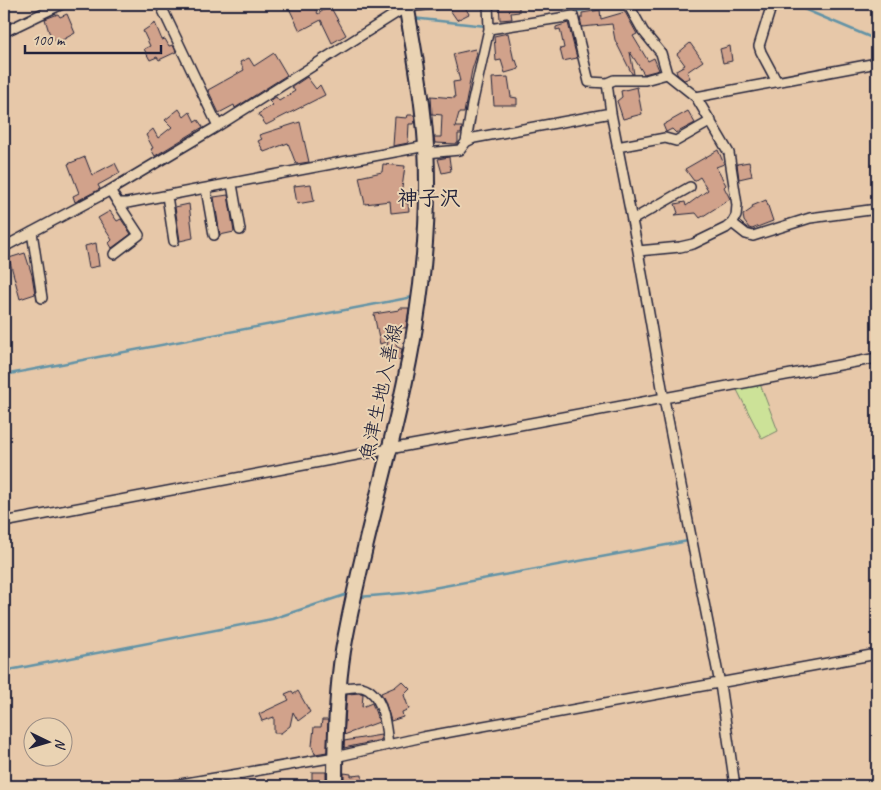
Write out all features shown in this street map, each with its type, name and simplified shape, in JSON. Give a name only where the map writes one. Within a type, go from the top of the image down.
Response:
[{"type":"main road","name":"魚津生地入善線","points":[[335,786],[338,689],[343,652],[354,596],[406,381],[420,295],[426,214],[426,150],[416,55],[406,5]]},
{"type":"street","points":[[4,32],[62,4]]},
{"type":"street","points":[[160,4],[218,126]]},
{"type":"street","points":[[4,247],[110,190],[218,126],[406,5],[436,4]]},
{"type":"street","points":[[118,203],[127,204],[426,150],[460,150],[466,142],[472,104],[489,29],[488,4]]},
{"type":"street","points":[[628,4],[642,31],[661,53],[667,74],[696,97],[729,153],[737,205],[736,216],[732,223],[726,228],[693,244],[638,251]]},
{"type":"street","points":[[772,4],[759,46],[777,82]]},
{"type":"street","points":[[489,29],[573,16],[589,82],[607,83],[614,80],[645,80],[667,74]]},
{"type":"street","points":[[696,97],[877,63]]},
{"type":"street","points":[[607,83],[664,399],[720,684],[736,786]]},
{"type":"street","points":[[466,142],[483,136],[611,113]]},
{"type":"street","points":[[618,147],[665,138],[676,140],[711,121]]},
{"type":"street","points":[[232,184],[240,230]]},
{"type":"street","points":[[632,220],[690,187]]},
{"type":"street","points":[[206,189],[214,235]]},
{"type":"street","points":[[110,190],[139,235],[114,254]]},
{"type":"street","points":[[167,196],[174,241]]},
{"type":"street","points":[[732,223],[746,234],[753,236],[810,218],[877,209]]},
{"type":"street","points":[[32,232],[42,298]]},
{"type":"street","points":[[4,522],[877,358]]},
{"type":"street","points":[[169,786],[335,757],[388,745],[877,654]]},
{"type":"street","points":[[338,689],[361,687],[371,692],[378,701],[385,720],[388,745]]},
{"type":"green space","points":[[760,384],[778,431],[762,439],[736,388]]},
{"type":"building","points":[[287,4],[313,4],[318,14],[330,6],[346,35],[332,43],[321,20],[300,31]]},
{"type":"building","points":[[455,4],[463,4],[469,14],[457,20],[448,7]]},
{"type":"building","points":[[499,4],[519,4],[519,12],[511,13],[512,19],[500,20]]},
{"type":"building","points":[[600,10],[601,19],[625,12],[637,34],[633,36],[648,61],[654,58],[659,70],[644,74],[630,52],[634,74],[632,74],[615,40],[612,24],[582,27],[580,18],[582,18],[582,13]]},
{"type":"building","points":[[58,14],[60,17],[67,14],[75,33],[57,43],[49,32],[45,19]]},
{"type":"building","points":[[155,23],[162,40],[165,39],[169,46],[173,45],[176,52],[159,60],[157,57],[150,60],[144,49],[150,46],[143,31]]},
{"type":"building","points":[[568,23],[577,58],[563,61],[560,49],[564,48],[560,29],[556,30],[556,27]]},
{"type":"building","points":[[508,33],[514,61],[516,60],[519,69],[505,73],[501,60],[496,61],[494,36]]},
{"type":"building","points":[[690,43],[703,61],[687,72],[690,78],[684,80],[677,74],[676,70],[685,65],[677,54]]},
{"type":"building","points":[[730,46],[732,61],[723,63],[720,49]]},
{"type":"building","points":[[475,49],[477,54],[464,113],[459,113],[455,127],[462,127],[461,134],[458,134],[458,142],[457,144],[435,143],[434,137],[441,137],[442,115],[432,114],[431,96],[455,98],[453,82],[460,81],[453,54]]},
{"type":"building","points":[[274,53],[287,75],[235,108],[234,105],[219,113],[208,90],[244,70],[240,62],[249,58],[254,66]]},
{"type":"building","points":[[307,77],[316,89],[320,85],[325,95],[266,125],[258,114],[273,105],[269,101],[276,97],[279,101],[295,91],[292,87]]},
{"type":"building","points":[[508,77],[511,97],[517,98],[517,105],[494,105],[492,78]]},
{"type":"building","points":[[637,87],[642,114],[623,119],[617,101],[622,97],[621,91]]},
{"type":"building","points":[[179,109],[184,117],[190,112],[195,122],[198,120],[203,127],[155,156],[146,135],[153,129],[158,138],[172,127],[165,120]]},
{"type":"building","points":[[688,111],[695,123],[676,133],[672,129],[666,132],[663,125]]},
{"type":"building","points":[[408,115],[414,115],[415,118],[414,124],[409,124],[408,143],[393,146],[395,117],[407,118]]},
{"type":"building","points":[[300,122],[309,162],[296,164],[288,143],[264,152],[258,141],[262,139],[259,135]]},
{"type":"building","points":[[718,150],[724,164],[716,167],[726,185],[724,187],[730,199],[700,218],[696,213],[675,215],[678,213],[675,204],[685,202],[686,206],[708,190],[700,177],[694,181],[685,169]]},
{"type":"building","points":[[85,157],[92,175],[115,163],[120,173],[98,185],[100,189],[75,202],[73,196],[79,193],[68,164]]},
{"type":"building","points":[[449,157],[451,171],[442,173],[438,159]]},
{"type":"building","points":[[749,162],[752,176],[739,179],[737,164]]},
{"type":"building","points":[[383,164],[405,166],[400,203],[408,203],[409,211],[391,213],[390,201],[365,204],[359,177],[382,172]]},
{"type":"building","points":[[311,184],[314,201],[297,204],[294,186]]},
{"type":"building","points":[[228,195],[234,232],[220,235],[214,197]]},
{"type":"building","points":[[766,200],[773,221],[752,229],[749,228],[744,221],[743,215],[753,208],[752,206]]},
{"type":"building","points":[[189,204],[193,238],[180,241],[175,207]]},
{"type":"building","points":[[110,211],[117,221],[121,219],[131,234],[112,248],[109,243],[112,240],[98,218]]},
{"type":"building","points":[[96,243],[99,266],[89,268],[85,246]]},
{"type":"building","points":[[25,253],[32,275],[35,294],[20,299],[9,258]]},
{"type":"building","points":[[400,308],[409,308],[406,328],[392,327],[397,347],[402,349],[400,360],[385,357],[388,341],[380,344],[374,314],[399,310]]},
{"type":"building","points":[[402,681],[410,689],[404,695],[409,709],[402,712],[403,717],[391,721],[381,693],[395,687]]},
{"type":"building","points":[[292,691],[294,694],[298,691],[310,712],[298,721],[293,712],[290,726],[281,733],[274,733],[274,717],[262,721],[259,714],[289,700],[285,694]]},
{"type":"building","points":[[347,694],[363,694],[362,707],[372,703],[379,722],[344,735]]},
{"type":"building","points":[[322,720],[328,720],[327,752],[315,754],[312,746],[314,727],[321,727]]},
{"type":"building","points":[[381,735],[381,740],[344,748],[344,741]]},
{"type":"building","points":[[312,772],[326,772],[326,786],[312,786]]},
{"type":"building","points":[[344,773],[351,774],[351,776],[362,775],[363,784],[344,786]]},
{"type":"waterway","points":[[573,12],[618,4]]},
{"type":"waterway","points":[[792,4],[877,40]]},
{"type":"waterway","points":[[412,18],[486,26]]},
{"type":"waterway","points":[[4,253],[11,248]]},
{"type":"waterway","points":[[4,375],[413,297]]},
{"type":"waterway","points":[[359,597],[406,593],[688,541]]},
{"type":"waterway","points":[[4,671],[272,619],[345,595],[348,596]]},
{"type":"district","name":"神子沢","points":[[429,198]]}]
